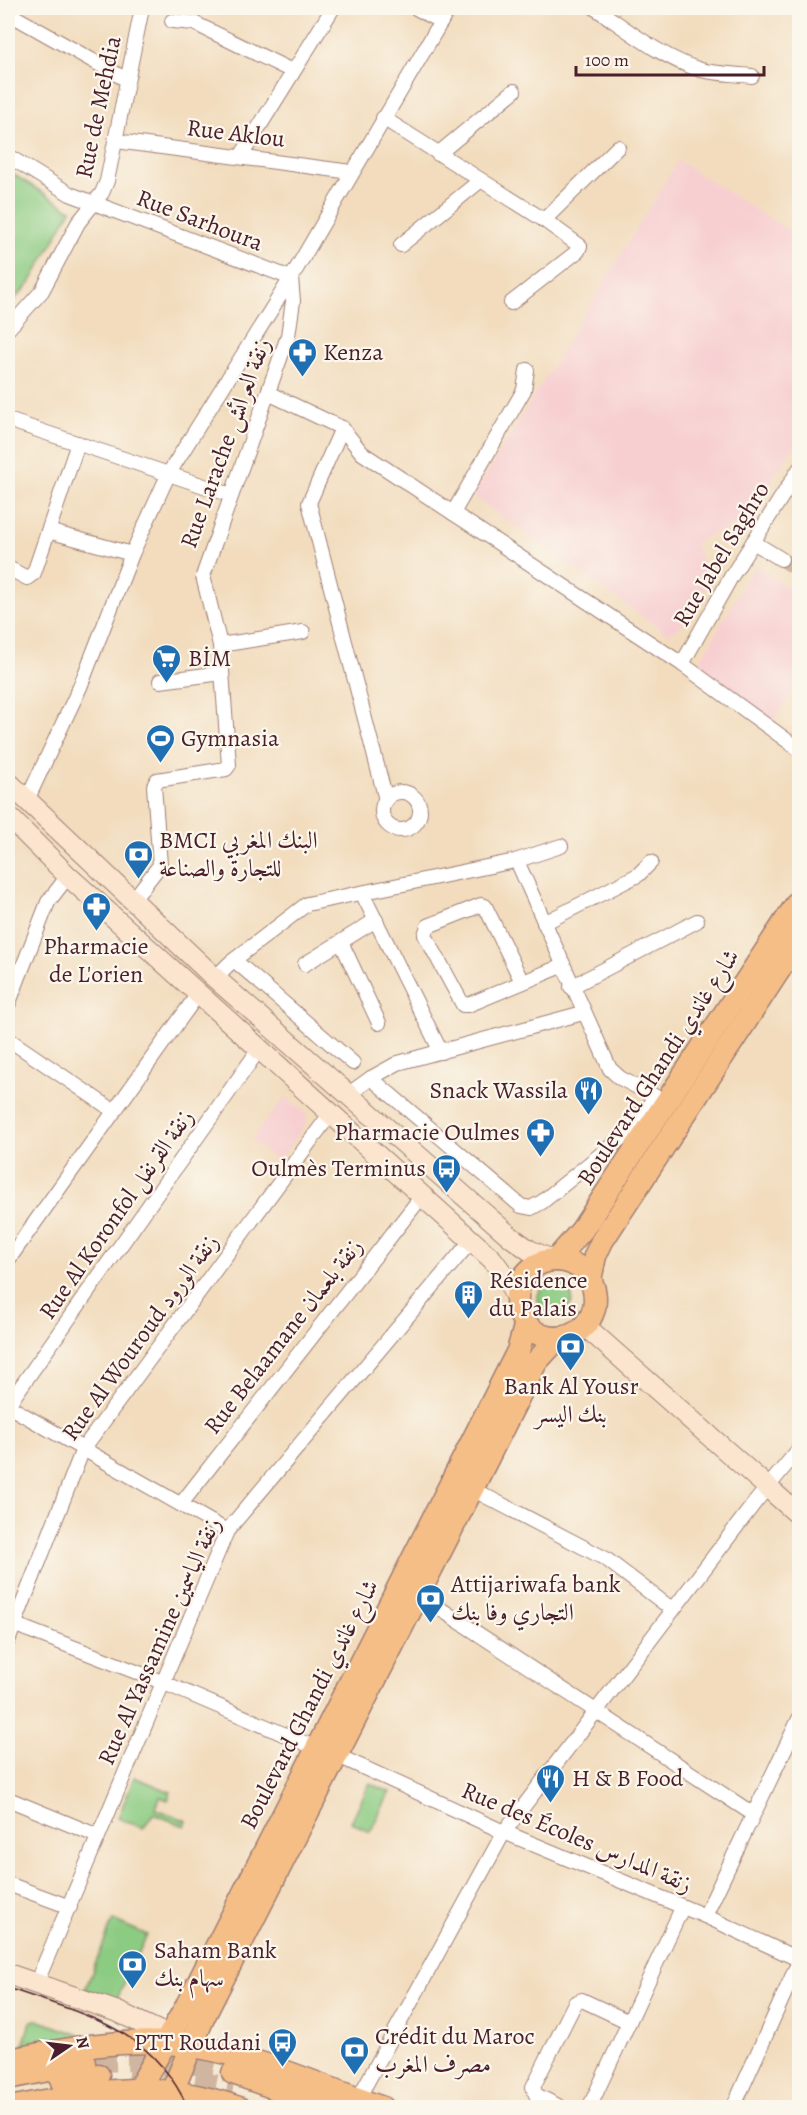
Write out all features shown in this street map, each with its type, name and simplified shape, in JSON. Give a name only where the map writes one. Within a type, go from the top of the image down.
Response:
[{"type":"main road","points":[[8,782],[215,978],[518,1243],[554,1260],[574,1264],[591,1280],[595,1303],[585,1326],[575,1333],[558,1338],[540,1334],[526,1323],[518,1301],[501,1268],[68,876],[8,816]]},
{"type":"main road","name":"Boulevard Ghandi شارع غاندي","points":[[554,1260],[582,1230],[662,1100],[800,899]]},
{"type":"main road","name":"Boulevard Ghandi شارع غاندي","points":[[591,1280],[594,1256],[602,1241],[800,938]]},
{"type":"main road","points":[[518,1301],[521,1283],[527,1273],[538,1264],[554,1260]]},
{"type":"main road","name":"Boulevard Ghandi شارع غاندي","points":[[168,2100],[326,1752],[518,1350],[526,1323]]},
{"type":"main road","points":[[585,1326],[761,1494],[800,1516]]},
{"type":"main road","name":"Boulevard Ghandi شارع غاندي","points":[[136,2098],[326,1752],[418,1595],[536,1362],[558,1338]]},
{"type":"main road","points":[[8,1974],[118,2012],[167,2039],[257,2064],[383,2108]]},
{"type":"main road","points":[[8,2060],[106,2045],[167,2039]]},
{"type":"main road","points":[[8,2078],[96,2068],[8,2093]]},
{"type":"main road","points":[[10,2108],[78,2094],[168,2100],[235,2090],[332,2108]]},
{"type":"main road","points":[[235,2090],[286,2108]]},
{"type":"street","name":"Rue de Mehdia","points":[[8,329],[42,291],[78,224],[102,193],[108,181],[142,8]]},
{"type":"street","points":[[241,156],[291,71],[333,8]]},
{"type":"street","points":[[416,8],[441,22]]},
{"type":"street","points":[[27,800],[80,687],[132,554],[169,473],[291,278],[449,8]]},
{"type":"street","points":[[600,9],[659,50],[689,65],[704,70],[752,76]]},
{"type":"street","points":[[8,13],[127,80]]},
{"type":"street","points":[[172,21],[194,23],[291,71]]},
{"type":"street","points":[[438,154],[514,91]]},
{"type":"street","points":[[383,118],[577,241],[580,246],[578,250],[511,303]]},
{"type":"street","name":"Rue Aklou","points":[[116,141],[351,172]]},
{"type":"street","points":[[544,220],[618,147]]},
{"type":"street","name":"Rue Sarhoura","points":[[8,156],[58,189],[291,278]]},
{"type":"street","points":[[401,245],[481,180]]},
{"type":"street","name":"Rue Larache زنقة العرائش","points":[[133,900],[160,865],[154,786],[157,780],[226,769],[229,765],[220,645],[203,576],[293,316],[291,278]]},
{"type":"street","points":[[453,513],[524,390],[527,370]]},
{"type":"street","points":[[268,393],[342,429],[362,453],[682,664],[800,750]]},
{"type":"street","points":[[8,420],[231,495]]},
{"type":"street","points":[[342,429],[309,503],[386,800]]},
{"type":"street","points":[[8,568],[22,578],[31,576],[78,442]]},
{"type":"street","name":"Rue Jabel Saghro","points":[[682,664],[753,542],[800,468]]},
{"type":"street","points":[[48,531],[132,554]]},
{"type":"street","points":[[753,542],[781,559]]},
{"type":"street","points":[[220,645],[303,632]]},
{"type":"street","points":[[160,681],[222,672]]},
{"type":"street","points":[[215,978],[234,960],[307,904],[517,861],[561,846]]},
{"type":"street","points":[[370,1078],[521,1206],[531,1208],[542,1202],[621,1138],[662,1100],[615,1075],[610,1069],[571,987],[517,861]]},
{"type":"street","points":[[544,923],[638,875],[651,862]]},
{"type":"street","points":[[8,1005],[48,902],[68,876]]},
{"type":"street","points":[[362,893],[441,1052]]},
{"type":"street","points":[[522,982],[485,906],[481,904],[428,926],[425,930],[425,935],[463,1005],[522,982],[562,966]]},
{"type":"street","points":[[305,964],[376,920]]},
{"type":"street","points":[[571,987],[697,921]]},
{"type":"street","points":[[341,942],[379,1023]]},
{"type":"street","points":[[234,960],[353,1063]]},
{"type":"street","points":[[8,1260],[198,994]]},
{"type":"street","points":[[349,1094],[370,1078],[398,1063],[583,1013]]},
{"type":"street","points":[[8,1039],[114,1111]]},
{"type":"street","name":"Rue Al Koronfol زنقة القرنفل","points":[[8,1406],[260,1048]]},
{"type":"street","name":"Rue Al Wouroud زنقة الورود","points":[[8,1641],[11,1623],[83,1449],[331,1113]]},
{"type":"street","name":"Rue Belaamane زنقة بلعمان","points":[[181,1504],[422,1196]]},
{"type":"street","name":"Rue Al Yassamine زنقة الياسمين","points":[[36,1983],[227,1531],[471,1241]]},
{"type":"street","points":[[8,1406],[227,1531]]},
{"type":"street","points":[[358,2099],[504,1832],[761,1494],[800,1448]]},
{"type":"street","points":[[472,1489],[606,1558],[673,1610]]},
{"type":"street","points":[[418,1595],[753,1814]]},
{"type":"street","name":"Rue des Écoles زنقة المدارس","points":[[11,1623],[326,1752],[504,1832],[705,1916],[799,1960]]},
{"type":"street","points":[[705,1916],[800,1717]]},
{"type":"street","points":[[8,1800],[98,1836]]},
{"type":"street","points":[[8,1884],[70,1907]]},
{"type":"street","points":[[589,2108],[682,1908]]},
{"type":"street","points":[[733,2108],[799,1960]]},
{"type":"street","points":[[562,2108],[536,2095],[533,2087],[574,2003],[582,2000],[629,2022]]},
{"type":"shaded area","points":[[678,161],[799,237],[800,437],[745,520],[694,542],[710,579],[679,628],[667,634],[473,496]]},
{"type":"shaded area","points":[[755,565],[799,595],[799,681],[773,721],[697,666]]},
{"type":"shaded area","points":[[285,1097],[307,1114],[306,1125],[278,1161],[251,1140]]},
{"type":"green space","points":[[8,171],[71,210],[30,283],[8,306]]},
{"type":"green space","points":[[555,1281],[567,1286],[572,1298],[567,1310],[555,1315],[543,1310],[538,1298],[543,1286]]},
{"type":"green space","points":[[134,1777],[171,1792],[168,1800],[160,1797],[156,1809],[187,1821],[185,1826],[153,1814],[143,1828],[118,1818]]},
{"type":"green space","points":[[370,1783],[390,1792],[370,1832],[351,1822]]},
{"type":"green space","points":[[113,1920],[147,1935],[116,2001],[85,1990]]},
{"type":"green space","points":[[35,2020],[83,2036],[23,2046],[30,2022]]},
{"type":"tunnel","points":[[781,559],[800,571]]},
{"type":"tunnel","points":[[94,2061],[174,2059],[233,2073]]},
{"type":"tunnel","points":[[129,2074],[189,2080],[233,2089]]},
{"type":"tram line","points":[[8,1988],[89,2016],[135,2042],[155,2059],[173,2081],[188,2108]]},
{"type":"place","name":"Kenza","points":[[302,378]]},
{"type":"place","name":"BİM","points":[[167,684]]},
{"type":"place","name":"Gymnasia","points":[[160,764]]},
{"type":"place","name":"BMCI البنك المغربي للتجارة والصناعة","points":[[138,880]]},
{"type":"place","name":"Pharmacie de L'orien","points":[[96,932]]},
{"type":"place","name":"Snack Wassila","points":[[589,1116]]},
{"type":"place","name":"Pharmacie Oulmes","points":[[541,1158]]},
{"type":"place","name":"Oulmès Terminus","points":[[447,1194]]},
{"type":"place","name":"Résidence du Palais","points":[[468,1320]]},
{"type":"place","name":"Bank Al Yousr بنك اليسر","points":[[571,1372]]},
{"type":"place","name":"Attijariwafa bank التجاري وفا بنك","points":[[430,1624]]},
{"type":"place","name":"H & B Food","points":[[551,1804]]},
{"type":"place","name":"Saham Bank سهام بنك","points":[[133,1990]]},
{"type":"place","name":"PTT Roudani","points":[[282,2068]]},
{"type":"place","name":"Crédit du Maroc مصرف المغرب","points":[[354,2076]]}]
